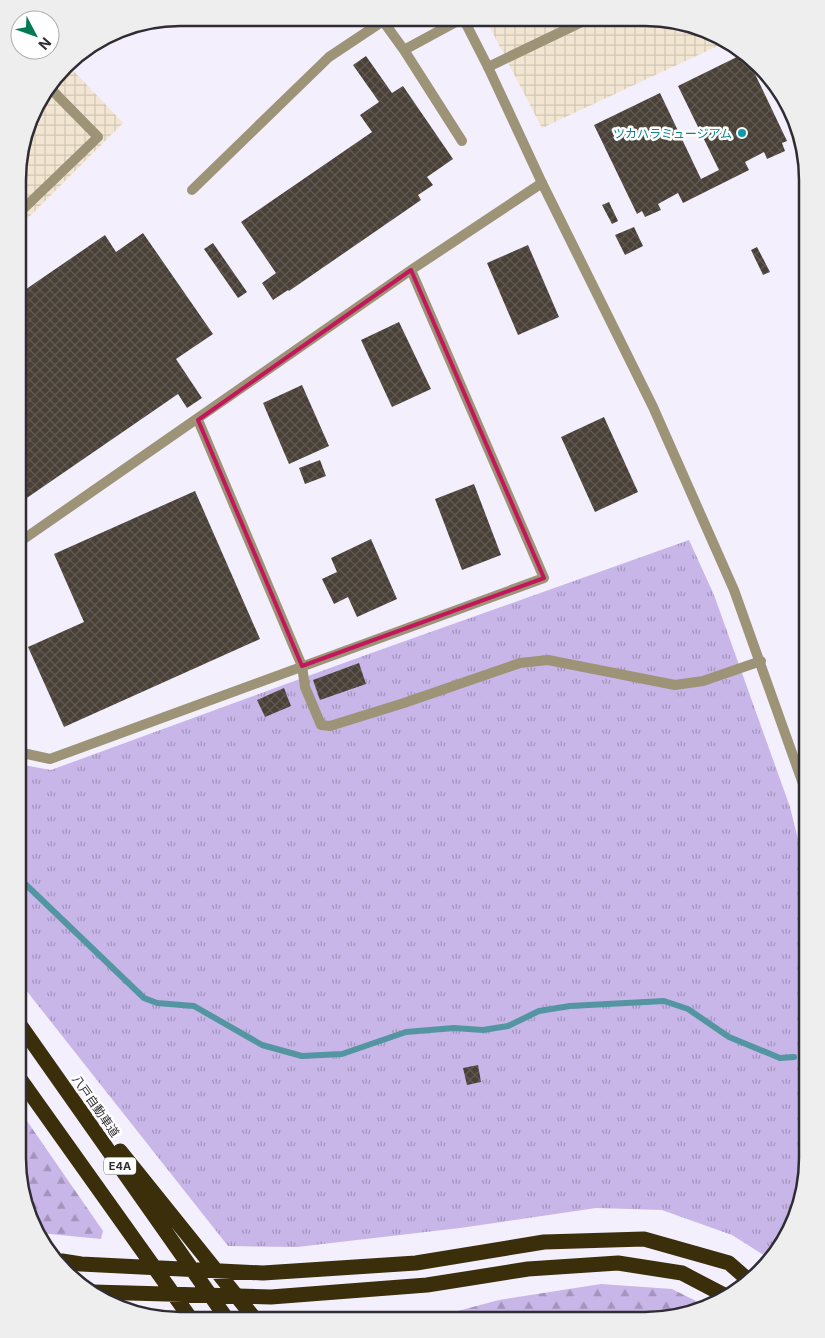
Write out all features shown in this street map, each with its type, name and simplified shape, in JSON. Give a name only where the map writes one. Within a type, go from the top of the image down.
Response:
[{"type":"highway","name":"八戸自動車道","points":[[26,1033],[222,1312]]},
{"type":"highway","points":[[39,1050],[248,1312]]},
{"type":"highway","name":"E4A","points":[[26,1087],[186,1312]]},
{"type":"highway","points":[[68,1262],[263,1273],[416,1263],[544,1242],[644,1239],[730,1263],[743,1275]]},
{"type":"highway","points":[[106,1292],[271,1296],[427,1286],[528,1269],[618,1263],[682,1273],[719,1292]]},
{"type":"street","points":[[404,50],[448,26]]},
{"type":"street","points":[[468,26],[542,183],[653,407],[734,590],[798,770]]},
{"type":"street","points":[[488,67],[573,26]]},
{"type":"street","points":[[192,190],[329,57],[375,27]]},
{"type":"street","points":[[387,27],[462,141]]},
{"type":"street","points":[[26,206],[98,137],[54,92]]},
{"type":"street","points":[[26,538],[198,420],[411,270],[542,183]]},
{"type":"street","points":[[26,754],[50,759],[544,578],[411,270]]},
{"type":"street","points":[[198,420],[302,666],[305,687],[321,725],[330,726],[404,703],[520,663],[548,660],[675,685],[703,681],[761,661]]},
{"type":"highlighted area","points":[[411,270],[544,578],[302,666],[198,420]]},
{"type":"shaded area","points":[[489,26],[644,26],[684,32],[719,45],[542,128]]},
{"type":"shaded area","points":[[73,71],[123,123],[26,220],[26,181],[29,151],[34,131],[52,95]]},
{"type":"green space","points":[[689,540],[714,595],[790,807],[798,841],[798,1167],[791,1207],[783,1226],[763,1255],[732,1235],[662,1210],[596,1208],[460,1228],[297,1247],[228,1246],[26,990],[26,765],[51,770]]},
{"type":"green space","points":[[26,1120],[103,1231],[101,1239],[47,1234],[34,1207],[29,1187],[26,1157]]},
{"type":"green space","points":[[601,1284],[672,1289],[697,1302],[674,1309],[644,1312],[454,1312],[499,1300]]},
{"type":"building","points":[[366,56],[392,93],[403,86],[453,159],[427,177],[433,185],[418,195],[421,200],[289,291],[273,300],[262,283],[276,273],[241,222],[372,132],[360,115],[379,102],[353,65]]},
{"type":"building","name":"ツカハラミュージアム","points":[[737,57],[755,74],[787,141],[782,143],[785,151],[767,159],[764,152],[745,162],[749,170],[683,203],[678,193],[658,204],[661,210],[645,217],[642,211],[637,214],[594,125],[660,93],[701,179],[719,170],[678,86]]},
{"type":"building","points":[[609,202],[618,221],[612,224],[602,205]]},
{"type":"building","points":[[634,227],[643,246],[625,255],[615,235]]},
{"type":"building","points":[[143,233],[213,334],[176,359],[202,398],[187,408],[178,394],[26,498],[26,289],[105,235],[116,252]]},
{"type":"building","points":[[213,243],[247,292],[238,298],[204,249]]},
{"type":"building","points":[[528,245],[559,317],[518,335],[487,263]]},
{"type":"building","points":[[757,247],[770,272],[763,275],[751,250]]},
{"type":"building","points":[[399,322],[431,389],[392,407],[361,340]]},
{"type":"building","points":[[302,385],[329,446],[289,464],[263,403]]},
{"type":"building","points":[[604,417],[638,492],[595,512],[561,437]]},
{"type":"building","points":[[320,460],[326,476],[305,484],[299,468]]},
{"type":"building","points":[[474,484],[501,555],[462,570],[435,499]]},
{"type":"building","points":[[195,491],[260,639],[64,727],[28,647],[84,622],[54,554]]},
{"type":"building","points":[[371,539],[397,599],[357,617],[348,597],[334,604],[322,579],[337,572],[331,558]]},
{"type":"building","points":[[359,663],[366,684],[320,700],[313,680]]},
{"type":"building","points":[[284,688],[291,706],[265,717],[257,700]]},
{"type":"building","points":[[478,1065],[481,1082],[467,1085],[463,1068]]},
{"type":"waterway","points":[[26,885],[144,998],[157,1003],[194,1006],[262,1045],[302,1056],[342,1054],[406,1032],[454,1028],[483,1030],[508,1026],[539,1011],[570,1006],[664,1001],[688,1009],[729,1037],[780,1058],[794,1057]]},
{"type":"place","name":"ツカハラミュージアム","points":[[742,133]]}]
